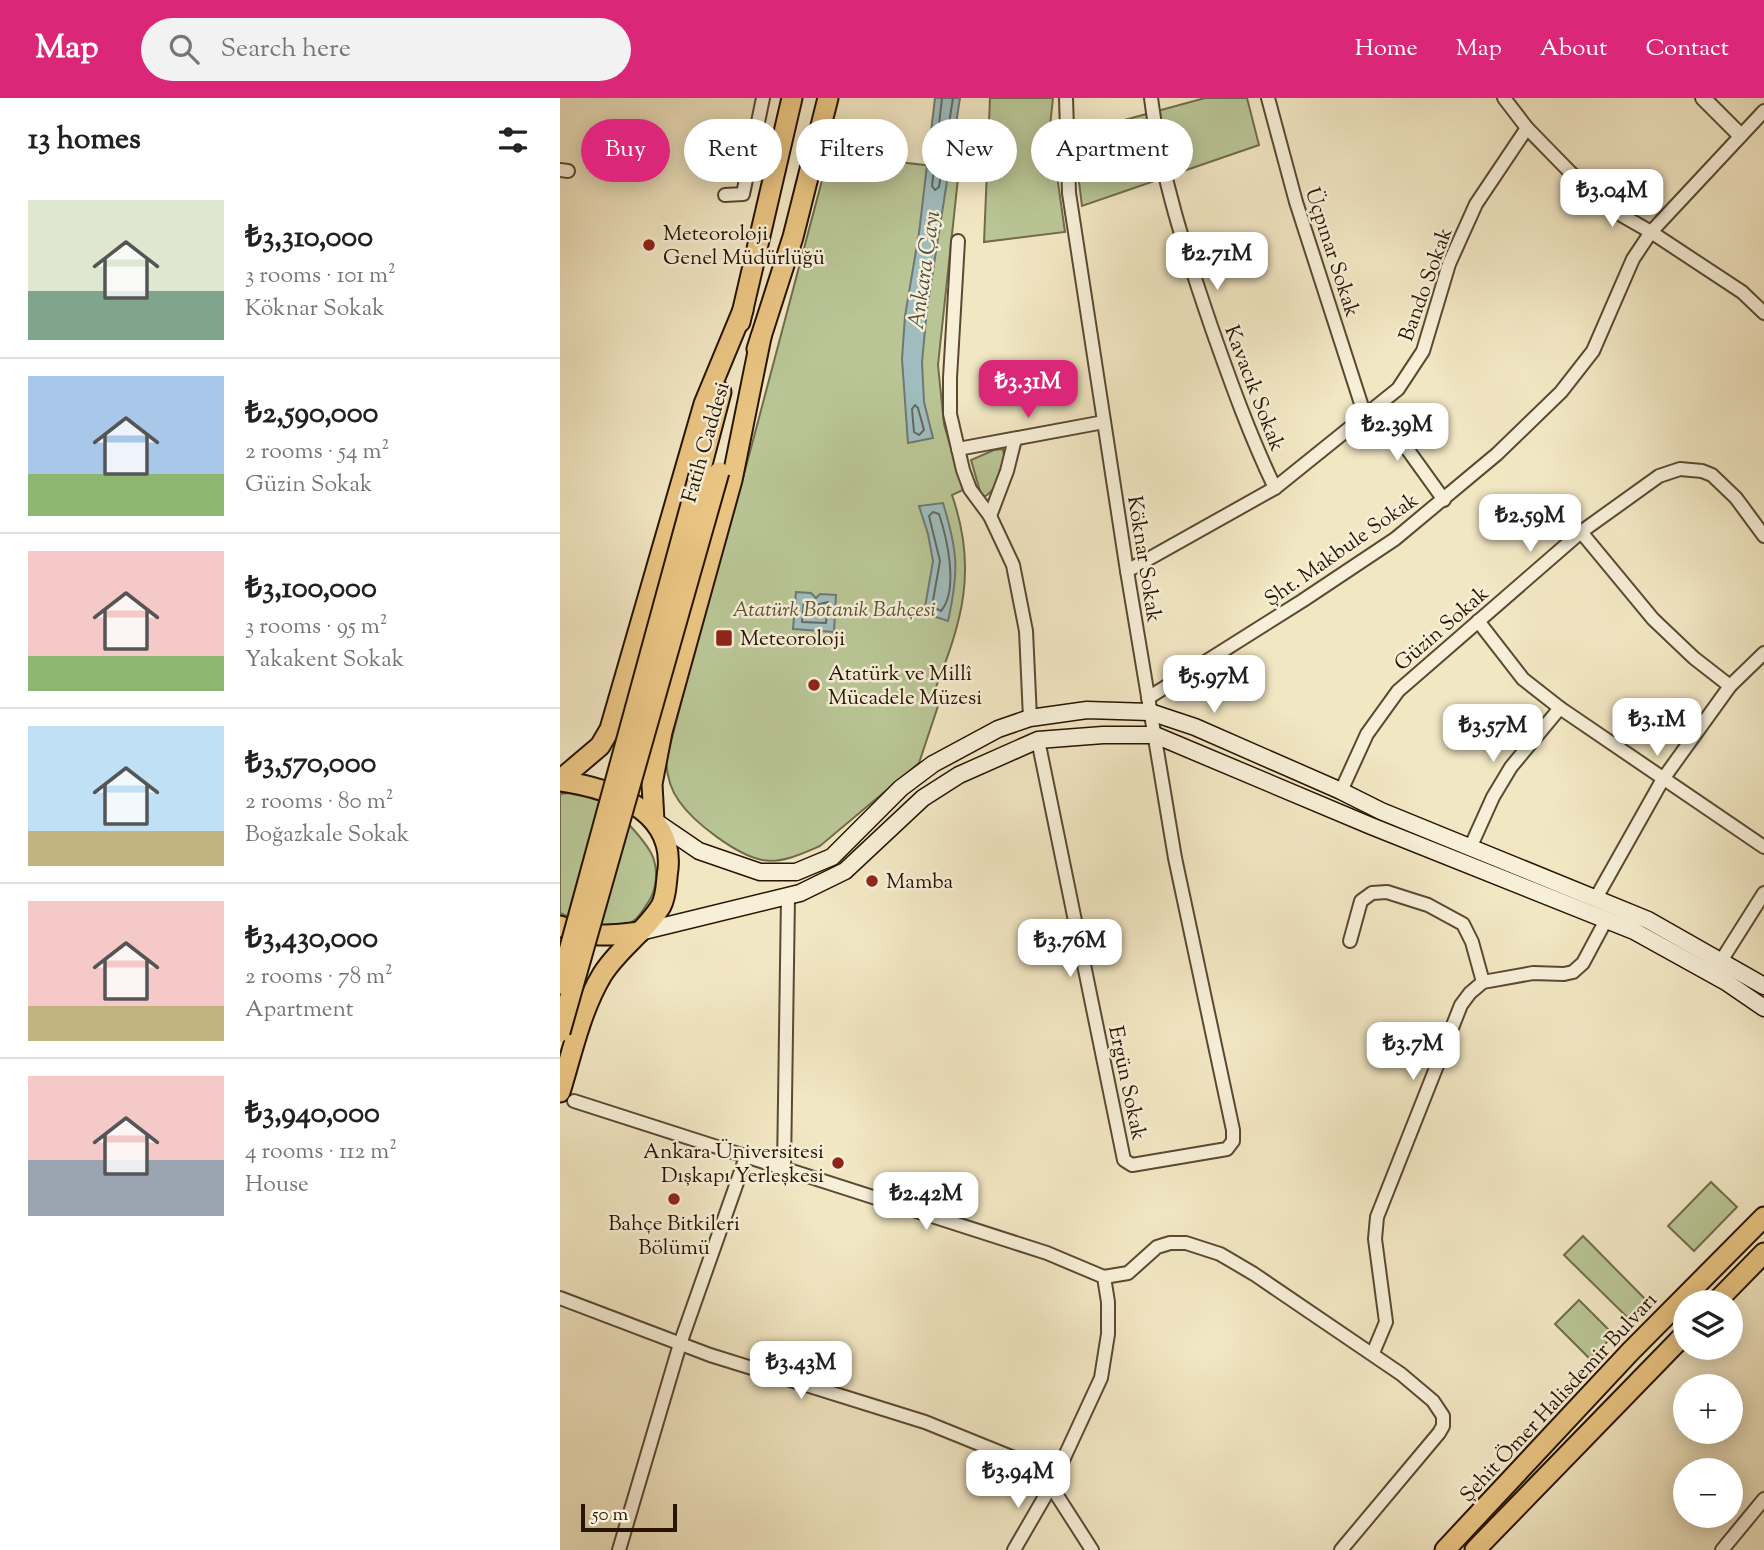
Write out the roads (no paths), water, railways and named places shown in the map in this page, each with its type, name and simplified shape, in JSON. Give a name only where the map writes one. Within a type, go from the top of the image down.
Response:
[{"type":"main road","name":"Fatih Caddesi","points":[[560,1032],[710,470],[743,310],[792,98]]},
{"type":"main road","name":"Fatih Caddesi","points":[[560,984],[710,470],[761,337],[793,237],[828,98]]},
{"type":"main road","points":[[560,781],[600,746],[610,729],[704,404],[743,310]]},
{"type":"main road","points":[[567,1096],[594,990],[613,960],[640,932],[663,902],[668,861],[665,839],[654,821],[652,784],[662,732],[732,481],[761,337]]},
{"type":"main road","points":[[560,781],[589,785],[617,794],[699,851],[761,872],[796,872],[832,857],[901,788],[933,764],[998,729],[1030,718],[1149,705],[1381,811],[1648,920],[1764,986]]},
{"type":"main road","points":[[560,926],[576,933],[607,937],[640,932],[788,897],[845,871],[923,798],[959,775],[1038,740],[1103,735],[1154,735],[1371,826],[1634,931],[1764,1008]]},
{"type":"main road","name":"Şehit Ömer Halisdemir Bulvarı","points":[[1447,1546],[1630,1352],[1764,1217]]},
{"type":"main road","points":[[1728,1290],[1763,1256]]},
{"type":"main road","name":"Şehit Ömer Halisdemir Bulvarı","points":[[1475,1550],[1673,1346]]},
{"type":"street","points":[[725,195],[743,194],[763,98]]},
{"type":"street","name":"Köknar Sokak","points":[[1066,98],[1069,194],[1127,572],[1175,859],[1233,1130],[1233,1141],[1227,1149],[1149,1162]]},
{"type":"street","name":"Kavacık Sokak","points":[[1151,98],[1157,145],[1182,245],[1252,441],[1275,488]]},
{"type":"street","name":"Üçpınar Sokak","points":[[1268,98],[1296,202],[1365,416]]},
{"type":"street","points":[[1504,98],[1527,128],[1570,172],[1616,212],[1651,232],[1762,307]]},
{"type":"street","points":[[1703,98],[1740,135]]},
{"type":"street","name":"Şht. Makbule Sokak","points":[[1149,705],[1395,538],[1497,454],[1561,392],[1593,351],[1633,259],[1651,232],[1764,111]]},
{"type":"street","name":"Bando Sokak","points":[[1127,572],[1275,488],[1398,388],[1423,351],[1449,264],[1476,204],[1527,128]]},
{"type":"street","points":[[958,241],[950,415],[962,470],[970,489],[990,516],[1013,565],[1026,631],[1030,718]]},
{"type":"street","points":[[1377,407],[1444,499]]},
{"type":"street","points":[[958,449],[1104,422]]},
{"type":"street","points":[[990,516],[1007,471],[1015,439]]},
{"type":"street","name":"Güzin Sokak","points":[[1341,791],[1367,734],[1398,691],[1581,532],[1659,476],[1679,469],[1702,471],[1722,483],[1764,536]]},
{"type":"street","points":[[1581,532],[1653,619],[1694,658],[1730,686]]},
{"type":"street","points":[[1478,621],[1522,679],[1560,708],[1764,847]]},
{"type":"street","points":[[1596,898],[1663,779],[1730,686],[1764,653]]},
{"type":"street","points":[[1470,848],[1493,797],[1511,767],[1560,708]]},
{"type":"street","name":"Ergün Sokak","points":[[1038,740],[1124,1160],[1132,1165],[1149,1162]]},
{"type":"street","points":[[1350,941],[1362,901],[1372,893],[1387,892],[1428,905],[1463,924],[1472,942],[1483,982]]},
{"type":"street","points":[[1721,961],[1764,893]]},
{"type":"street","points":[[783,1168],[788,897]]},
{"type":"street","points":[[1373,1353],[1385,1322],[1375,1239],[1377,1217],[1461,1005],[1483,982],[1533,973],[1573,972],[1583,962],[1606,920]]},
{"type":"street","points":[[567,1096],[746,1157],[1047,1253],[1104,1277],[1128,1273],[1157,1247],[1170,1243],[1202,1247],[1254,1273],[1373,1353],[1433,1401],[1443,1416],[1443,1426],[1341,1550]]},
{"type":"street","points":[[619,1550],[680,1344],[746,1157]]},
{"type":"street","points":[[1014,1550],[1051,1486],[1101,1378],[1108,1334],[1108,1302],[1104,1277]]},
{"type":"street","points":[[560,1298],[680,1344],[925,1422],[1014,1458],[1051,1486],[1092,1550]]},
{"type":"street","points":[[1722,1550],[1764,1500]]},
{"type":"water","points":[[935,98],[960,98],[957,119],[933,119]]},
{"type":"water","name":"Ankara Çayı","points":[[925,182],[947,182],[927,309],[922,362],[924,402],[933,438],[908,443],[902,359],[905,316]]},
{"type":"water","points":[[943,503],[952,535],[955,562],[948,621],[924,613],[933,561],[919,506]]},
{"type":"water","points":[[796,592],[811,593],[816,598],[820,594],[836,595],[834,632],[793,629]]},
{"type":"place","name":"Meteoroloji Genel Müdürlüğü","points":[[649,245]]},
{"type":"place","name":"Meteoroloji","points":[[724,638]]},
{"type":"place","name":"Atatürk ve Millî Mücadele Müzesi","points":[[814,685]]},
{"type":"place","name":"Mamba","points":[[872,881]]},
{"type":"place","name":"Ankara Üniversitesi Dışkapı Yerleşkesi","points":[[838,1163]]},
{"type":"place","name":"Bahçe Bitkileri Bölümü","points":[[674,1199]]},
{"type":"park label","name":"Atatürk Botanik Bahçesi","points":[[834,609]]}]
